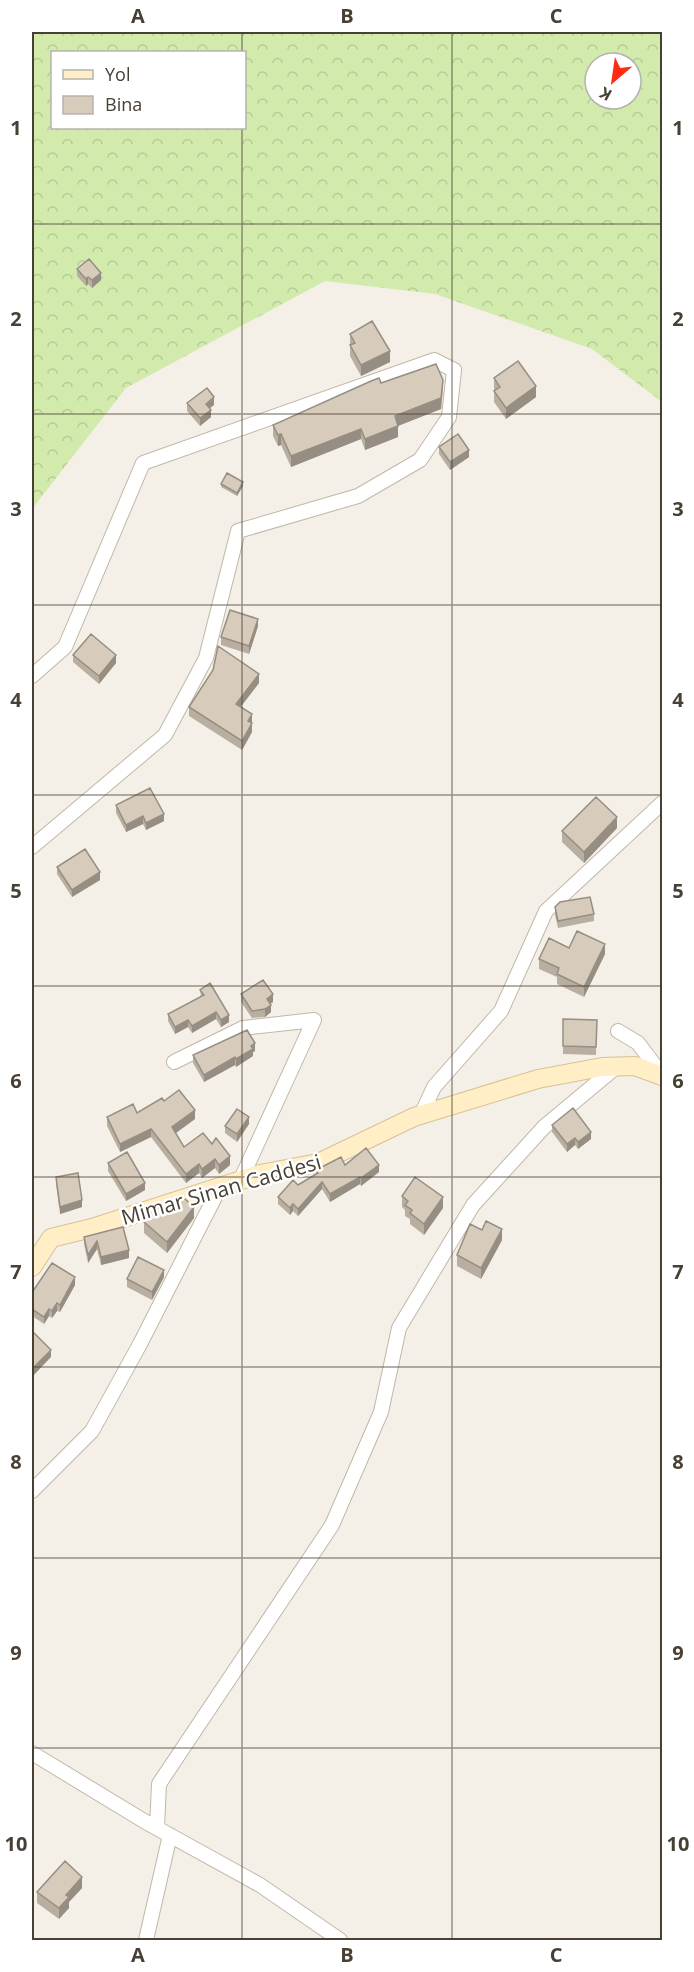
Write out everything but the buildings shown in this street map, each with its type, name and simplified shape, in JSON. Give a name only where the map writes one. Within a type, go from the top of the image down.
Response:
[{"type":"street","points":[[32,676],[65,647],[143,463],[434,360],[454,370],[449,417],[420,460],[358,496],[237,531],[206,658],[165,735],[32,847]]},
{"type":"street","points":[[421,1114],[434,1087],[501,1011],[546,911],[663,803]]},
{"type":"street","points":[[174,1062],[243,1028],[314,1020],[241,1179]]},
{"type":"street","points":[[618,1031],[638,1043],[663,1076]]},
{"type":"street","name":"Mimar Sinan Caddesi","points":[[32,1267],[51,1238],[92,1228],[241,1179],[318,1164],[421,1114],[538,1079],[635,1066],[663,1076]]},
{"type":"street","points":[[157,1828],[159,1784],[332,1525],[381,1412],[399,1328],[472,1205],[544,1127],[616,1067]]},
{"type":"street","points":[[32,1491],[92,1431],[140,1344],[221,1185]]},
{"type":"street","points":[[32,1753],[157,1828],[260,1885],[340,1941]]},
{"type":"street","points":[[146,1941],[170,1835]]},
{"type":"green space","points":[[32,32],[662,32],[662,402],[592,349],[435,294],[325,281],[126,388],[32,509]]}]
